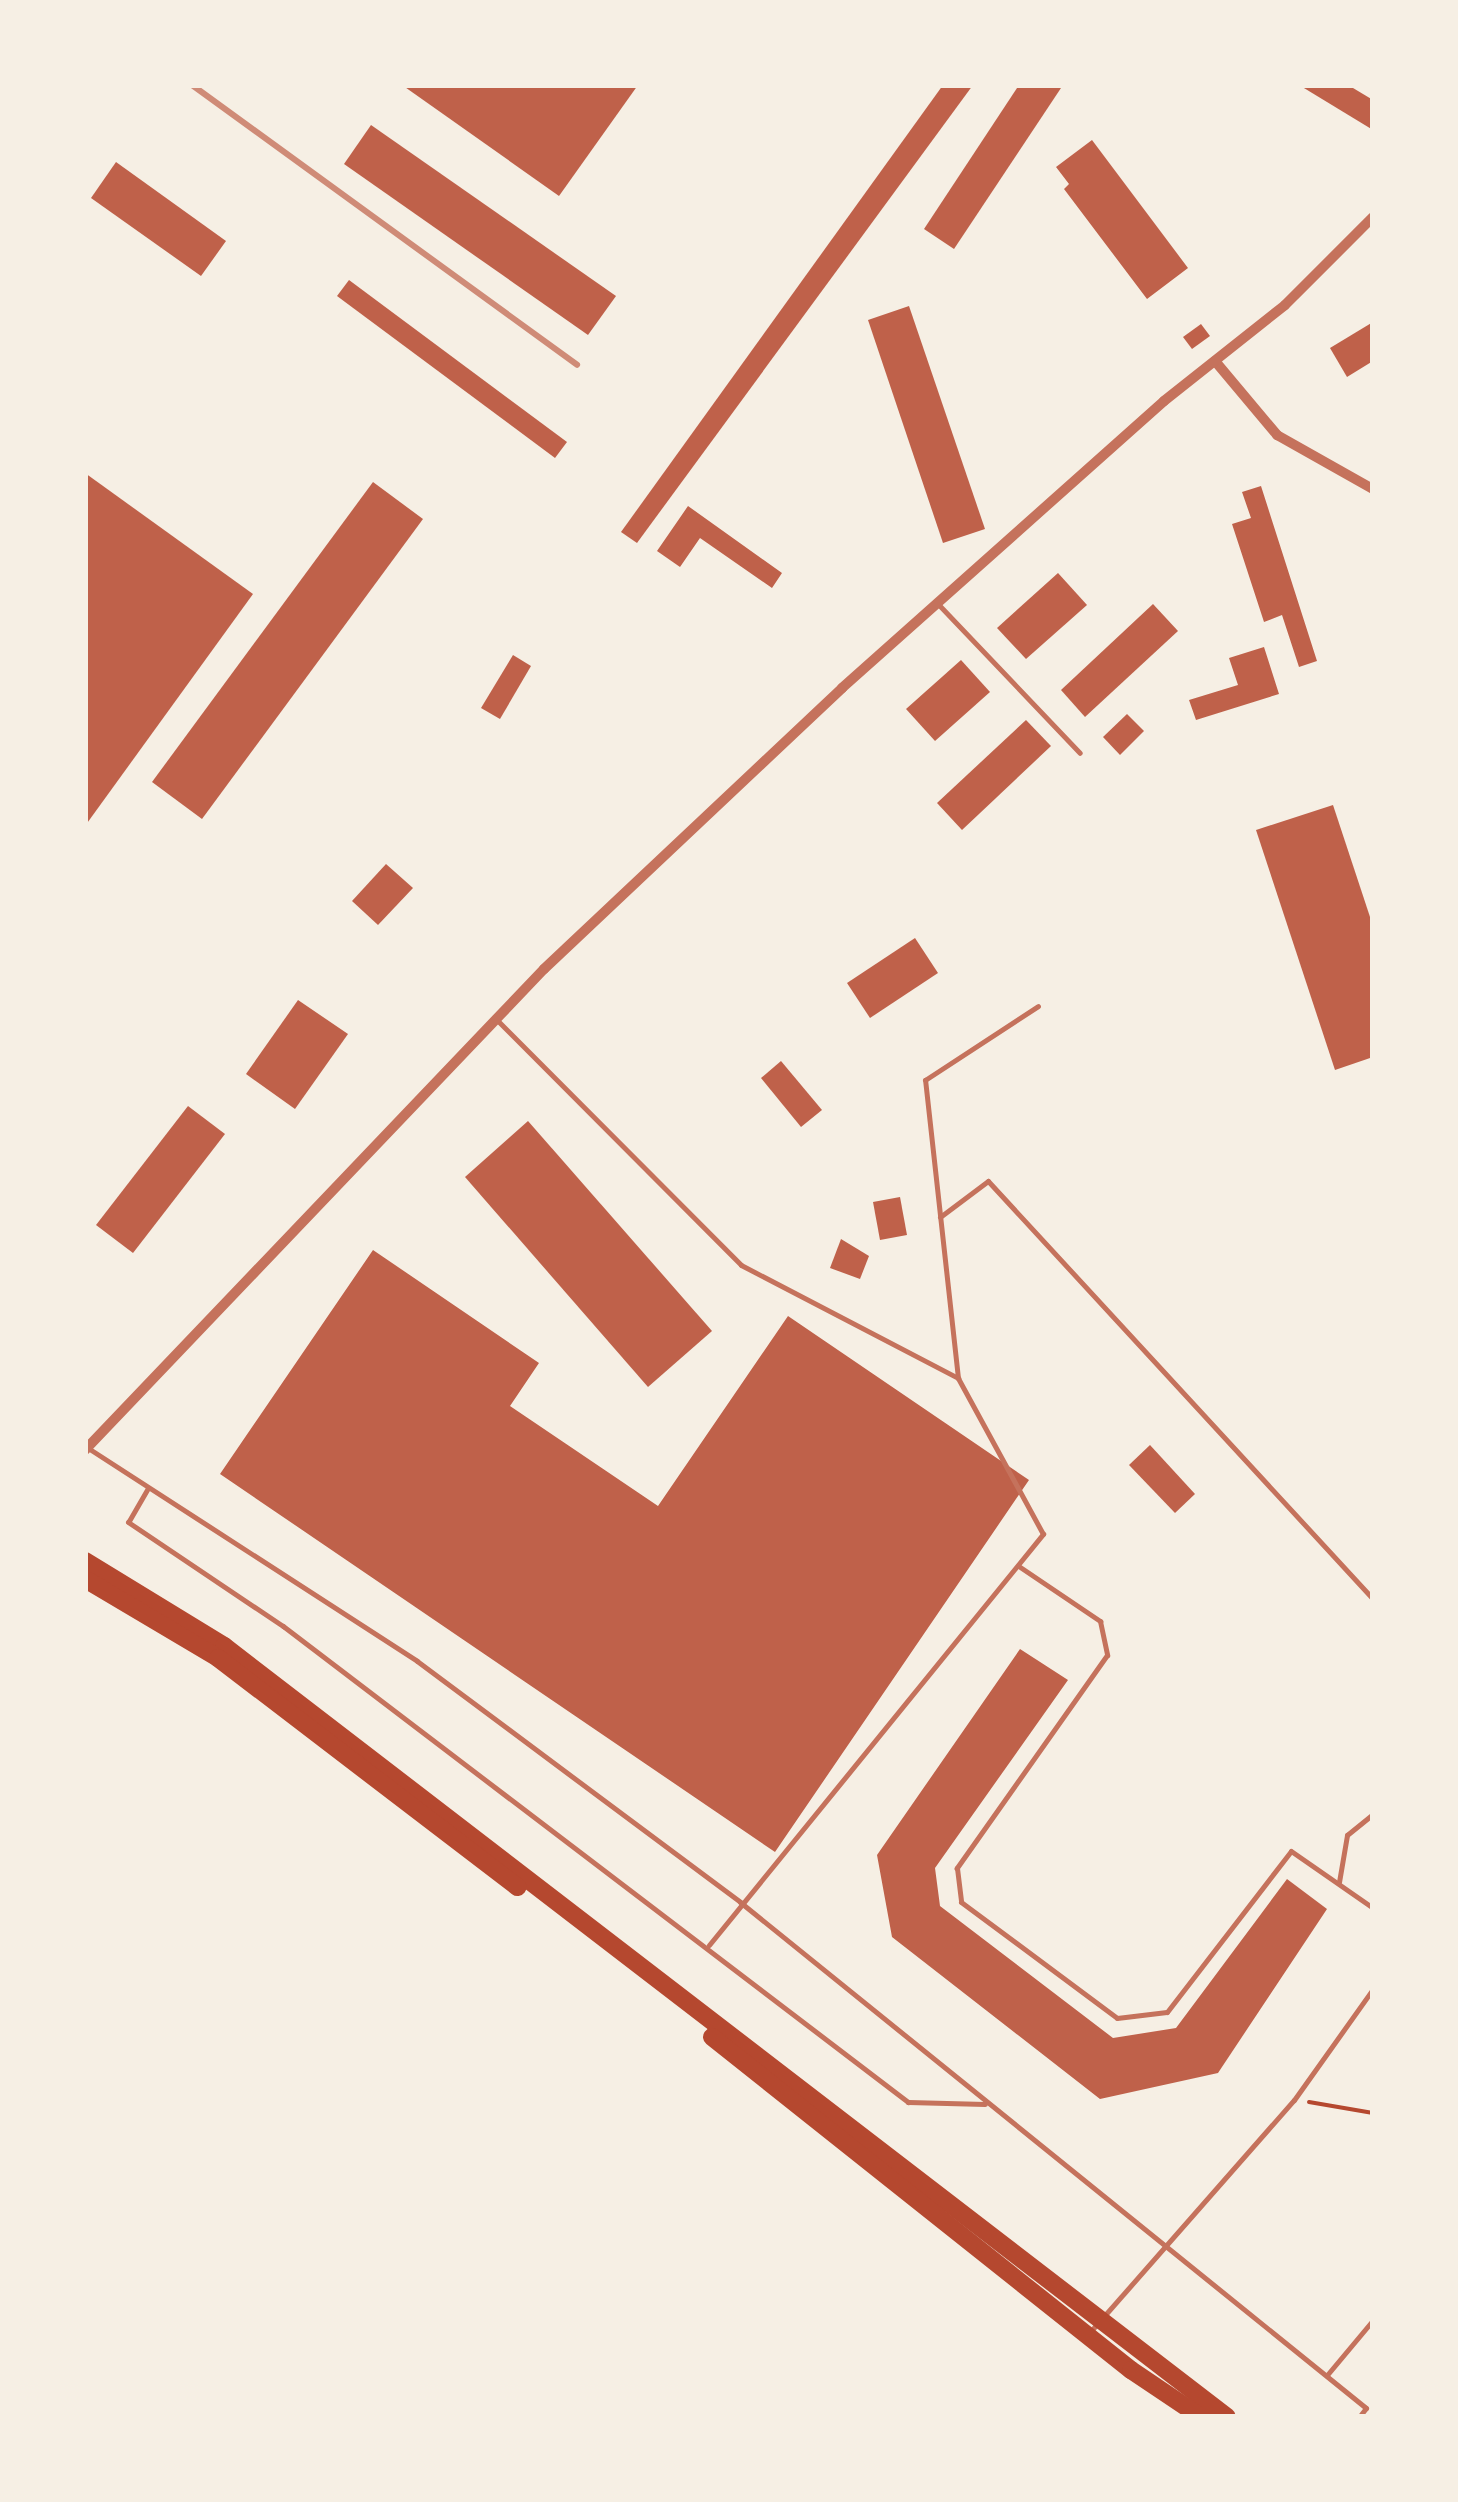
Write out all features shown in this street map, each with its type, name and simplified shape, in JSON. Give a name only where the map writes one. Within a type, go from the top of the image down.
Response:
[{"type":"main road","points":[[85,1562],[224,1646],[1228,2417]]},
{"type":"main road","points":[[85,1579],[218,1658],[934,2208],[1088,2334],[1201,2417]]},
{"type":"street","points":[[86,1448],[496,1019],[937,603],[1214,361],[1285,305],[1373,218]]},
{"type":"street","points":[[1214,361],[1277,434],[1373,489]]},
{"type":"lane","points":[[937,603],[1080,753]]},
{"type":"lane","points":[[708,1945],[1043,1534],[958,1378],[925,1080],[1038,1006]]},
{"type":"lane","points":[[496,1019],[741,1265],[958,1378]]},
{"type":"lane","points":[[940,1216],[988,1181],[1373,1599]]},
{"type":"lane","points":[[86,1448],[417,1661],[740,1902],[1366,2408]]},
{"type":"lane","points":[[148,1487],[128,1522],[283,1626],[708,1945],[908,2102],[988,2104]]},
{"type":"lane","points":[[1020,1566],[1100,1621],[1106,1655],[957,1868],[962,1902],[1116,2018],[1166,2012],[1291,1851],[1373,1908]]},
{"type":"lane","points":[[1338,1884],[1347,1835],[1373,1814]]},
{"type":"lane","points":[[1088,2334],[1294,2100],[1373,1989]]},
{"type":"lane","points":[[1326,2376],[1373,2320]]},
{"type":"lane","points":[[1358,2417],[1373,2402]]},
{"type":"path","points":[[1294,2100],[1373,2113]]},
{"type":"building","points":[[402,85],[638,85],[559,196]]},
{"type":"building","points":[[943,85],[973,85],[637,543],[621,532]]},
{"type":"building","points":[[1019,85],[1063,85],[954,249],[924,229]]},
{"type":"building","points":[[1299,85],[1348,85],[1373,100],[1373,130]]},
{"type":"building","points":[[371,125],[616,296],[588,335],[344,164]]},
{"type":"building","points":[[1092,140],[1188,268],[1147,299],[1064,189],[1069,184],[1056,167]]},
{"type":"building","points":[[116,162],[226,241],[201,276],[91,198]]},
{"type":"building","points":[[349,280],[567,442],[555,458],[337,296]]},
{"type":"building","points":[[909,306],[985,529],[943,543],[868,320]]},
{"type":"building","points":[[1373,322],[1373,361],[1347,377],[1330,348]]},
{"type":"building","points":[[1201,324],[1210,336],[1192,349],[1183,337]]},
{"type":"building","points":[[85,473],[253,594],[85,826]]},
{"type":"building","points":[[373,482],[423,519],[202,819],[152,782]]},
{"type":"building","points":[[1261,486],[1317,661],[1299,667],[1282,615],[1264,622],[1232,524],[1251,518],[1242,492]]},
{"type":"building","points":[[688,506],[782,573],[772,588],[700,538],[680,567],[657,551]]},
{"type":"building","points":[[1058,573],[1087,605],[1026,659],[997,628]]},
{"type":"building","points":[[1153,604],[1178,631],[1085,717],[1061,690]]},
{"type":"building","points":[[1264,647],[1279,694],[1196,720],[1189,700],[1238,685],[1229,658]]},
{"type":"building","points":[[513,655],[531,666],[500,719],[481,708]]},
{"type":"building","points":[[961,660],[990,692],[935,741],[906,709]]},
{"type":"building","points":[[1127,714],[1144,731],[1120,755],[1103,737]]},
{"type":"building","points":[[1026,720],[1051,746],[962,830],[937,803]]},
{"type":"building","points":[[1333,805],[1373,926],[1373,1057],[1335,1070],[1256,830]]},
{"type":"building","points":[[386,864],[413,888],[378,925],[352,901]]},
{"type":"building","points":[[915,938],[938,973],[870,1018],[847,983]]},
{"type":"building","points":[[298,1000],[348,1034],[295,1109],[246,1074]]},
{"type":"building","points":[[781,1061],[822,1110],[801,1127],[761,1078]]},
{"type":"building","points":[[188,1106],[225,1134],[133,1253],[96,1225]]},
{"type":"building","points":[[528,1121],[712,1331],[648,1387],[465,1177]]},
{"type":"building","points":[[900,1197],[907,1235],[880,1240],[873,1202]]},
{"type":"building","points":[[841,1239],[869,1256],[860,1279],[830,1268]]},
{"type":"building","points":[[373,1250],[539,1363],[510,1406],[658,1506],[788,1316],[1029,1480],[775,1852],[220,1474]]},
{"type":"building","points":[[1150,1445],[1195,1494],[1175,1513],[1129,1465]]},
{"type":"building","points":[[1020,1649],[1068,1680],[935,1868],[940,1906],[1113,2038],[1176,2028],[1287,1879],[1327,1909],[1218,2073],[1100,2099],[892,1937],[877,1855]]},
{"type":"railway","points":[[192,85],[577,365]]}]
